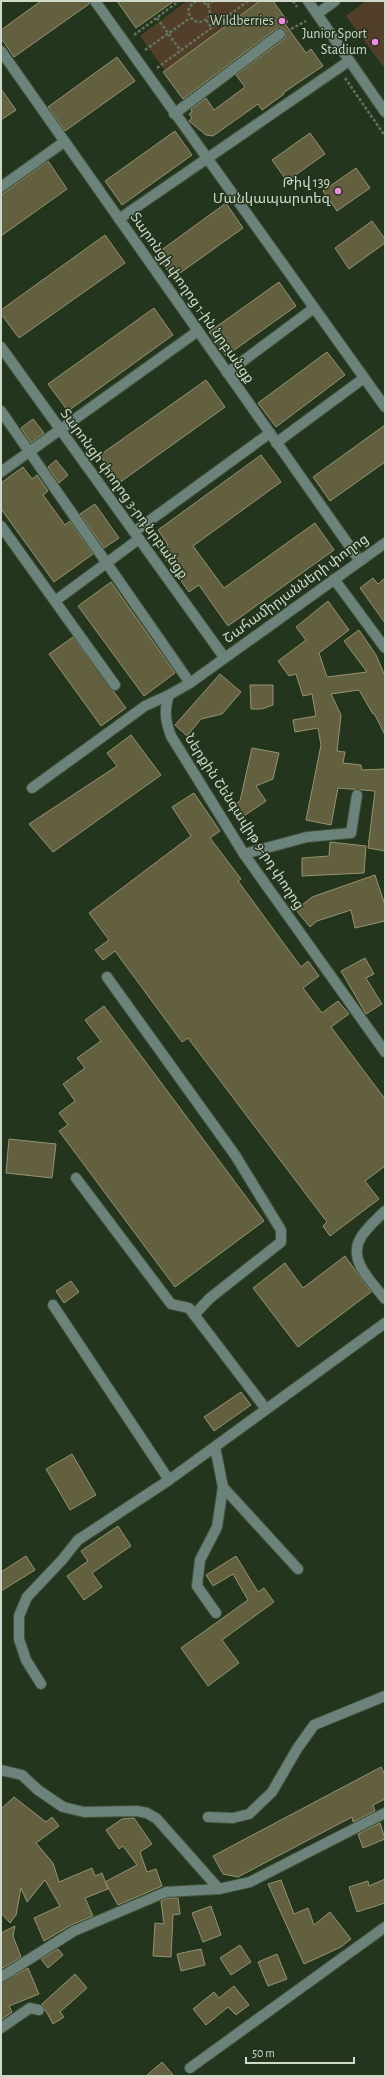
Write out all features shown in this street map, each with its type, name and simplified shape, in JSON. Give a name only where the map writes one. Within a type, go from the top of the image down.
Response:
[{"type":"street","points":[[95,1],[174,114],[385,407]]},
{"type":"street","points":[[308,1],[385,112]]},
{"type":"street","points":[[317,14],[335,1]]},
{"type":"street","points":[[174,114],[280,34]]},
{"type":"street","name":"Տարոնցի փողոց 1-ին նրբանցք","points":[[1,51],[360,561]]},
{"type":"street","points":[[119,219],[349,61]]},
{"type":"street","points":[[1,70],[10,64]]},
{"type":"street","points":[[1,187],[64,142]]},
{"type":"street","points":[[227,373],[314,308]]},
{"type":"street","points":[[1,472],[198,331]]},
{"type":"street","name":"Տարոնցի փողոց 3-րդ նրբանցք","points":[[1,347],[224,658]]},
{"type":"street","points":[[276,443],[364,378]]},
{"type":"street","points":[[1,411],[106,564],[190,682]]},
{"type":"street","points":[[55,601],[106,564],[136,536],[270,433]]},
{"type":"street","points":[[1,526],[115,685]]},
{"type":"street","name":"Շահամիրյանների փողոց","points":[[224,658],[385,543]]},
{"type":"street","points":[[334,579],[385,648]]},
{"type":"street","points":[[32,788],[145,706],[169,695],[224,658]]},
{"type":"street","name":"Ներքին Շենգավիթ 9-րդ փողոց","points":[[169,695],[165,707],[165,720],[171,736],[244,854],[385,1052]]},
{"type":"street","points":[[244,854],[307,837],[351,833],[357,795]]},
{"type":"street","points":[[107,976],[235,1155],[281,1230],[281,1242],[210,1298],[194,1315]]},
{"type":"street","points":[[76,1178],[171,1304],[189,1308],[266,1409]]},
{"type":"street","points":[[385,1211],[360,1239],[356,1252],[359,1265],[385,1299]]},
{"type":"street","points":[[53,1305],[169,1480]]},
{"type":"street","points":[[41,1684],[26,1660],[19,1639],[19,1616],[26,1597],[62,1560],[78,1540],[169,1480],[385,1323]]},
{"type":"street","points":[[215,1447],[223,1487],[217,1527],[200,1560],[197,1586],[216,1613]]},
{"type":"street","points":[[223,1487],[298,1569]]},
{"type":"street","points":[[208,1817],[233,1818],[249,1814],[272,1792],[297,1749],[314,1725],[385,1696]]},
{"type":"street","points":[[1,1770],[22,1775],[38,1790],[63,1807],[84,1812],[147,1812],[157,1819],[219,1889]]},
{"type":"street","points":[[1,1977],[74,1931],[166,1892],[219,1889],[250,1882],[385,1813]]},
{"type":"street","points":[[190,2068],[385,1927]]},
{"type":"street","points":[[1,2028],[30,2008],[40,2010]]},
{"type":"path","points":[[124,42],[179,1]]},
{"type":"path","points":[[196,1],[192,2],[188,11],[190,18],[196,22],[206,20],[210,14],[207,5],[202,1]]},
{"type":"path","points":[[207,5],[213,1]]},
{"type":"path","points":[[147,75],[248,1]]},
{"type":"path","points":[[157,18],[181,51]]},
{"type":"path","points":[[135,58],[190,18]]},
{"type":"path","points":[[206,20],[212,28]]},
{"type":"path","points":[[280,34],[306,21]]},
{"type":"shaded area","points":[[187,1],[268,1],[168,75],[140,36]]},
{"type":"shaded area","name":"Junior Sport Stadium","points":[[366,1],[385,1],[385,69],[346,16]]},
{"type":"building","points":[[41,1],[89,1],[89,4],[14,57],[1,38],[1,30]]},
{"type":"building","points":[[117,1],[174,1],[136,28]]},
{"type":"building","points":[[260,1],[273,1],[288,22],[285,24],[306,53],[311,49],[323,66],[283,93],[284,94],[262,110],[258,104],[213,136],[206,135],[189,121],[192,118],[189,114],[192,112],[191,109],[206,98],[214,110],[245,87],[236,75],[284,39],[286,36],[285,30],[282,28],[276,29],[183,99],[163,72]]},
{"type":"building","points":[[117,57],[135,81],[65,131],[48,107]]},
{"type":"building","points":[[1,89],[16,110],[1,120]]},
{"type":"building","points":[[175,131],[192,155],[122,205],[105,181]]},
{"type":"building","points":[[310,133],[325,154],[287,181],[272,160]]},
{"type":"building","points":[[48,161],[67,189],[1,236],[1,195]]},
{"type":"building","points":[[356,168],[370,188],[337,211],[323,191]]},
{"type":"building","points":[[226,203],[243,228],[173,278],[156,254]]},
{"type":"building","points":[[372,221],[385,239],[385,243],[349,269],[335,248]]},
{"type":"building","points":[[105,235],[125,263],[19,338],[1,314],[1,310]]},
{"type":"building","points":[[279,282],[296,306],[226,356],[209,332]]},
{"type":"building","points":[[154,308],[173,335],[68,411],[48,384]]},
{"type":"building","points":[[327,352],[345,375],[276,427],[258,403]]},
{"type":"building","points":[[206,380],[225,407],[119,483],[100,455]]},
{"type":"building","points":[[33,419],[44,433],[31,443],[21,428]]},
{"type":"building","points":[[385,425],[385,462],[330,501],[313,477]]},
{"type":"building","points":[[261,455],[281,482],[193,546],[224,588],[315,523],[334,550],[228,626],[199,585],[189,592],[159,551],[168,545],[158,530]]},
{"type":"building","points":[[56,460],[68,475],[59,483],[48,467]]},
{"type":"building","points":[[23,467],[32,479],[37,475],[48,491],[43,495],[65,525],[70,521],[93,554],[54,582],[1,509],[1,483]]},
{"type":"building","points":[[95,504],[119,538],[104,548],[80,514]]},
{"type":"building","points":[[373,578],[378,584],[385,578],[385,623],[360,588]]},
{"type":"building","points":[[111,582],[175,673],[144,696],[78,606]]},
{"type":"building","points":[[328,601],[349,630],[319,653],[327,677],[367,672],[344,641],[359,630],[376,655],[385,676],[385,735],[374,713],[373,714],[359,690],[331,694],[341,715],[337,751],[345,752],[343,763],[361,765],[362,770],[385,769],[385,851],[368,848],[375,791],[338,788],[331,825],[306,820],[321,745],[318,728],[295,732],[293,720],[316,716],[312,694],[303,696],[296,674],[289,676],[278,661],[306,640],[296,627]]},
{"type":"building","points":[[73,637],[126,708],[101,726],[49,654]]},
{"type":"building","points":[[220,674],[241,692],[222,714],[201,719],[187,736],[175,725]]},
{"type":"building","points":[[250,685],[273,685],[273,705],[262,709],[251,709]]},
{"type":"building","points":[[131,735],[161,775],[53,852],[29,824],[117,766],[107,753]]},
{"type":"building","points":[[252,748],[279,753],[273,779],[256,786],[266,801],[241,818],[233,806],[240,801]]},
{"type":"building","points":[[194,793],[220,831],[210,838],[241,879],[238,881],[301,967],[308,961],[319,976],[303,988],[322,1013],[338,1001],[349,1014],[331,1027],[385,1099],[385,1166],[365,1181],[379,1199],[330,1236],[323,1226],[327,1222],[188,1038],[182,1042],[115,951],[103,960],[95,950],[109,940],[89,913],[191,836],[172,807]]},
{"type":"building","points":[[330,842],[366,846],[364,873],[302,876],[302,858],[329,856]]},
{"type":"building","points":[[375,875],[385,905],[385,921],[355,928],[351,910],[317,921],[310,927],[296,910],[312,897]]},
{"type":"building","points":[[365,958],[374,974],[366,978],[382,1004],[366,1014],[341,971]]},
{"type":"building","points":[[104,1006],[264,1221],[175,1287],[59,1131],[68,1125],[59,1113],[75,1101],[63,1084],[85,1068],[77,1058],[101,1041],[85,1020]]},
{"type":"building","points":[[9,1139],[56,1144],[52,1178],[6,1173]]},
{"type":"building","points":[[345,1256],[371,1292],[298,1347],[253,1288],[285,1263],[303,1288]]},
{"type":"building","points":[[71,1281],[79,1292],[64,1303],[56,1291]]},
{"type":"building","points":[[241,1392],[251,1405],[214,1431],[204,1417]]},
{"type":"building","points":[[72,1454],[96,1495],[70,1510],[46,1469]]},
{"type":"building","points":[[118,1526],[131,1546],[92,1573],[102,1587],[84,1600],[67,1576],[88,1561],[81,1551]]},
{"type":"building","points":[[26,1556],[35,1570],[1,1591],[1,1572]]},
{"type":"building","points":[[236,1556],[258,1592],[264,1588],[274,1602],[222,1640],[239,1663],[208,1686],[181,1648],[248,1600],[233,1574],[213,1586],[206,1575]]},
{"type":"building","points":[[381,1767],[385,1775],[385,1799],[373,1805],[375,1811],[353,1822],[352,1817],[238,1877],[223,1874],[213,1856]]},
{"type":"building","points":[[14,1797],[46,1822],[52,1817],[59,1826],[36,1843],[53,1863],[59,1882],[92,1868],[95,1876],[102,1873],[108,1889],[85,1898],[93,1916],[71,1925],[44,1941],[34,1918],[60,1906],[45,1880],[27,1902],[21,1888],[16,1915],[10,1923],[1,1913],[1,1809]]},
{"type":"building","points":[[134,1818],[152,1844],[140,1852],[147,1872],[156,1869],[162,1886],[118,1905],[105,1882],[137,1865],[123,1846],[119,1849],[106,1830],[122,1819]]},
{"type":"building","points":[[380,1823],[385,1839],[363,1848],[358,1834]]},
{"type":"building","points":[[385,1879],[385,1903],[357,1912],[349,1887],[368,1881],[369,1886]]},
{"type":"building","points":[[281,1880],[294,1914],[308,1908],[314,1925],[330,1912],[351,1939],[341,1947],[304,1964],[268,1884]]},
{"type":"building","points":[[168,1898],[178,1898],[180,1914],[173,1915],[171,1957],[153,1956],[155,1923],[164,1924],[161,1901]]},
{"type":"building","points":[[211,1906],[221,1935],[203,1942],[192,1913]]},
{"type":"building","points":[[15,1926],[13,1936],[21,1957],[1,1969],[1,1933]]},
{"type":"building","points":[[240,1945],[251,1962],[231,1975],[220,1958]]},
{"type":"building","points":[[58,1949],[63,1955],[48,1968],[41,1959]]},
{"type":"building","points":[[201,1949],[205,1965],[181,1971],[177,1954]]},
{"type":"building","points":[[277,1954],[287,1979],[268,1986],[258,1962]]},
{"type":"building","points":[[28,1968],[39,1994],[9,2006],[12,2012],[1,2020],[1,1983]]},
{"type":"building","points":[[75,1974],[87,1988],[60,2012],[64,2017],[53,2024],[42,2004]]},
{"type":"building","points":[[234,1986],[249,2005],[236,2015],[228,2007],[206,2025],[193,2009],[214,1992],[219,1998]]},
{"type":"building","points":[[162,2062],[174,2076],[146,2076]]},
{"type":"place","name":"Wildberries","points":[[282,21]]},
{"type":"place","name":"Junior Sport Stadium","points":[[375,42]]},
{"type":"place","name":"Թիվ 139 Մանկապարտեզ","points":[[338,191]]}]
